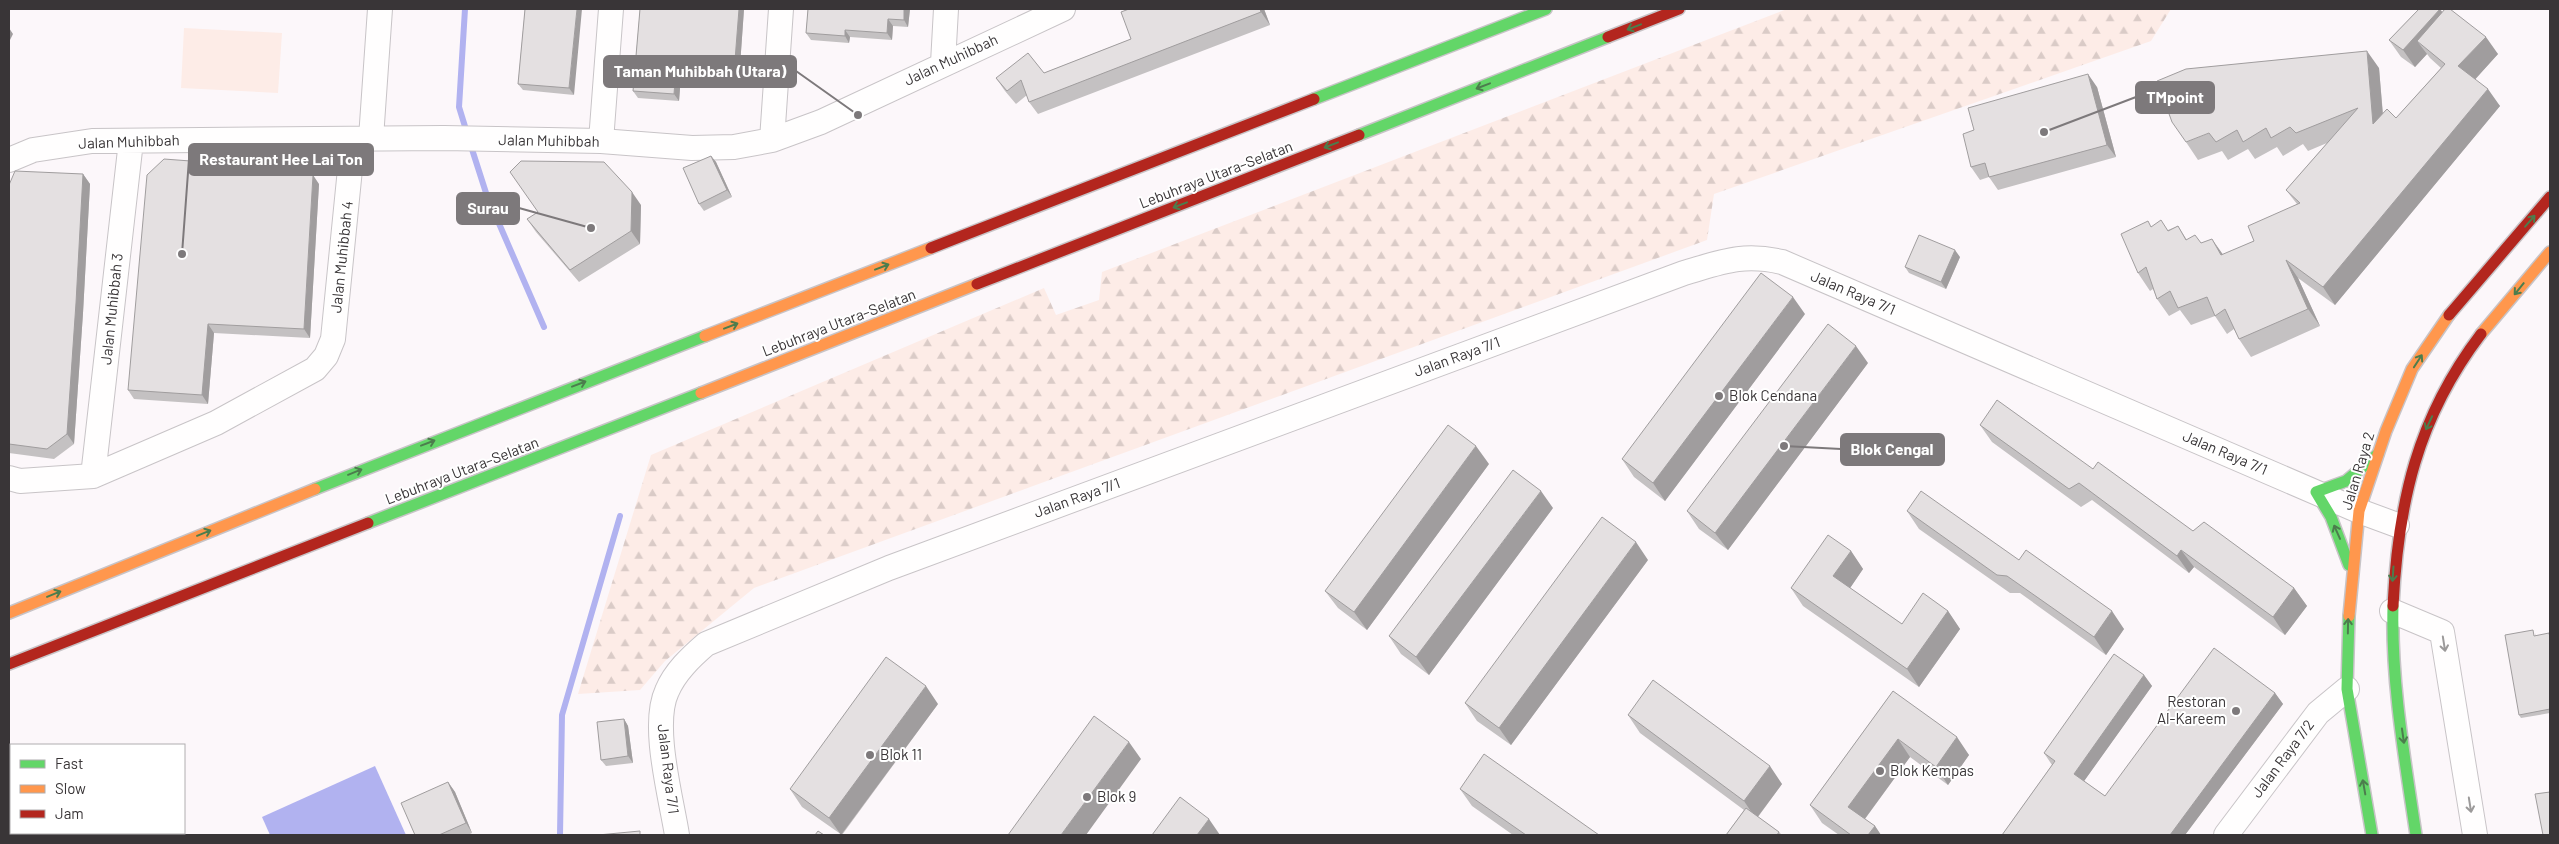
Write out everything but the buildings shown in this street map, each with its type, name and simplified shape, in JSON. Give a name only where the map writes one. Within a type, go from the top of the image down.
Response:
[{"type":"main road","points":[[9,613],[383,461],[1546,9]]},
{"type":"main road","name":"Lebuhraya Utara–Selatan","points":[[9,664],[1679,9]]},
{"type":"main road","name":"Jalan Raya 2","points":[[2372,835],[2347,689],[2352,574],[2359,511],[2378,454],[2412,369],[2442,323],[2550,197]]},
{"type":"main road","points":[[2416,835],[2394,672],[2392,611],[2397,526],[2422,439],[2444,389],[2475,344],[2550,252]]},
{"type":"main road","points":[[2352,574],[2335,526],[2316,492],[2346,481],[2378,454]]},
{"type":"street","name":"Jalan Muhibbah 4","points":[[93,476],[216,423],[315,369],[326,356],[333,339],[380,9]]},
{"type":"street","points":[[600,141],[611,9]]},
{"type":"street","points":[[772,140],[781,9]]},
{"type":"street","points":[[943,63],[946,9]]},
{"type":"street","name":"Jalan Muhibbah","points":[[9,160],[33,150],[92,141],[444,138],[600,141],[692,148],[734,147],[772,140],[821,122],[943,63],[1063,9]]},
{"type":"street","name":"Jalan Muhibbah 3","points":[[93,476],[132,141]]},
{"type":"street","name":"Jalan Raya 7/1","points":[[676,835],[660,725],[667,691],[688,660],[706,644],[888,568],[1675,277],[1730,260],[1759,257],[1782,262],[2397,526]]},
{"type":"street","points":[[9,478],[20,481],[93,476]]},
{"type":"street","points":[[2392,611],[2442,632],[2475,835]]},
{"type":"street","name":"Jalan Raya 7/2","points":[[2226,835],[2318,713],[2347,689]]},
{"type":"green space","points":[[1787,9],[2171,9],[2151,41],[1714,194],[1707,240],[754,588],[665,661],[640,690],[578,694],[651,455],[1044,288],[1056,315],[1099,300],[1102,272]]},
{"type":"green space","points":[[184,28],[282,33],[278,93],[181,88]]},
{"type":"water","points":[[375,766],[406,835],[270,835],[262,817]]},
{"type":"waterway","points":[[465,9],[459,107],[467,133]]},
{"type":"waterway","points":[[470,143],[487,196],[544,327]]},
{"type":"waterway","points":[[560,835],[562,715],[620,516]]},
{"type":"traffic: fast","points":[[1314,99],[1546,9]]},
{"type":"traffic: fast","points":[[1359,135],[1608,37]]},
{"type":"traffic: fast","points":[[315,489],[705,336]]},
{"type":"traffic: fast","points":[[368,523],[701,393]]},
{"type":"traffic: fast","points":[[2349,565],[2331,517],[2316,492],[2346,481],[2378,454]]},
{"type":"traffic: fast","points":[[2393,606],[2396,692],[2416,835]]},
{"type":"traffic: fast","points":[[2349,616],[2347,689],[2372,835]]},
{"type":"traffic: slow","points":[[705,336],[931,248]]},
{"type":"traffic: slow","points":[[2481,334],[2550,252]]},
{"type":"traffic: slow","points":[[701,393],[977,284]]},
{"type":"traffic: slow","points":[[2349,616],[2359,511],[2386,431],[2412,369],[2449,315]]},
{"type":"traffic: slow","points":[[9,613],[315,489]]},
{"type":"traffic: jam","points":[[1608,37],[1679,9]]},
{"type":"traffic: jam","points":[[931,248],[1314,99]]},
{"type":"traffic: jam","points":[[977,284],[1359,135]]},
{"type":"traffic: jam","points":[[2449,315],[2550,197]]},
{"type":"traffic: jam","points":[[2393,606],[2400,532],[2406,497],[2415,463],[2426,430],[2441,397],[2481,334]]},
{"type":"traffic: jam","points":[[9,664],[368,523]]},
{"type":"place","name":"Taman Muhibbah (Utara)","points":[[858,115]]},
{"type":"place","name":"TMpoint","points":[[2044,132]]},
{"type":"place","name":"Surau","points":[[591,228]]},
{"type":"place","name":"Restaurant Hee Lai Ton","points":[[182,254]]},
{"type":"place","name":"Blok Cendana","points":[[1719,396]]},
{"type":"place","name":"Blok Cengal","points":[[1784,446]]},
{"type":"place","name":"Restoran Al-Kareem","points":[[2236,711]]},
{"type":"place","name":"Blok 11","points":[[870,755]]},
{"type":"place","name":"Blok Kempas","points":[[1880,771]]},
{"type":"place","name":"Blok 9","points":[[1087,797]]}]
